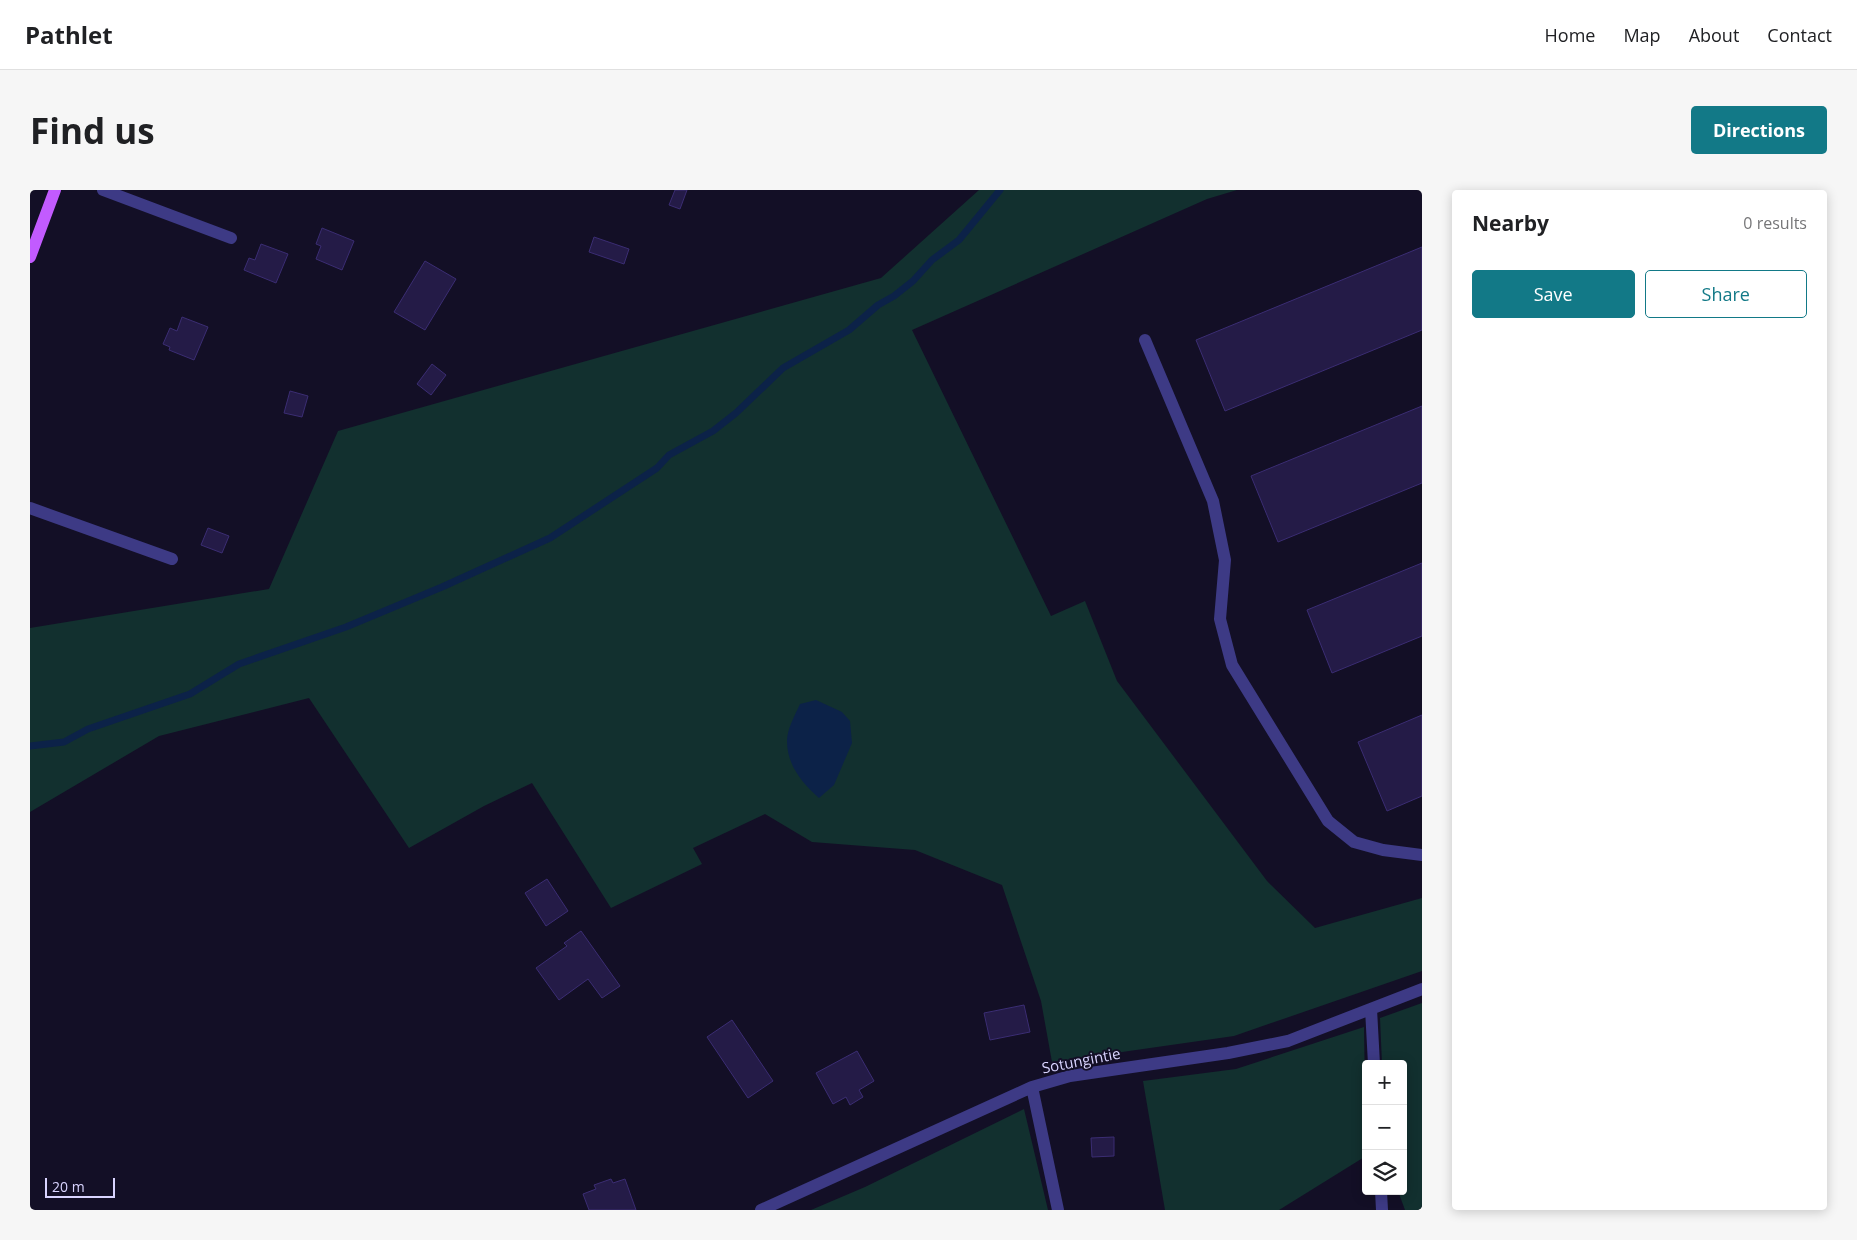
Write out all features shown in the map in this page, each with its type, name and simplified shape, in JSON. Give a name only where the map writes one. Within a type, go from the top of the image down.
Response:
[{"type":"main road","points":[[30,257],[55,190]]},
{"type":"street","points":[[103,190],[231,238]]},
{"type":"street","points":[[1145,340],[1213,501],[1225,560],[1220,619],[1232,665],[1328,821],[1354,842],[1383,850],[1422,855]]},
{"type":"street","points":[[30,508],[172,559]]},
{"type":"street","name":"Sotungintie","points":[[761,1210],[1032,1087],[1070,1076],[1228,1053],[1288,1041],[1422,988]]},
{"type":"street","points":[[1371,1009],[1374,1060]]},
{"type":"street","points":[[1032,1087],[1058,1210]]},
{"type":"street","points":[[1381,1195],[1382,1210]]},
{"type":"green space","points":[[979,190],[1237,190],[1207,199],[912,330],[1051,616],[1085,601],[1117,681],[1267,881],[1315,928],[1422,898],[1422,971],[1234,1036],[1052,1062],[1041,1001],[1002,885],[915,850],[812,842],[765,814],[693,848],[702,864],[611,908],[532,783],[484,806],[409,848],[309,698],[159,736],[30,812],[30,628],[269,589],[338,431],[881,278]]},
{"type":"green space","points":[[1422,1003],[1422,1210],[1405,1210],[1399,1195],[1407,1195],[1407,1060],[1382,1060],[1380,1018]]},
{"type":"green space","points":[[1364,1027],[1362,1158],[1279,1210],[1165,1210],[1143,1081],[1236,1069]]},
{"type":"green space","points":[[1024,1109],[1048,1210],[811,1210],[865,1187]]},
{"type":"water","points":[[816,700],[842,712],[850,721],[852,743],[834,785],[819,798],[807,786],[793,766],[787,741],[790,727],[800,704]]},
{"type":"building","points":[[675,190],[687,190],[680,209],[669,205]]},
{"type":"building","points":[[322,228],[354,241],[342,270],[316,259],[321,246],[316,244]]},
{"type":"building","points":[[594,237],[629,249],[624,264],[589,252]]},
{"type":"building","points":[[261,244],[288,254],[276,283],[244,270],[249,258],[255,260]]},
{"type":"building","points":[[1422,247],[1422,330],[1225,411],[1196,340]]},
{"type":"building","points":[[425,261],[456,279],[425,330],[394,312]]},
{"type":"building","points":[[182,317],[208,327],[194,360],[169,350],[170,347],[163,344],[170,328],[177,331]]},
{"type":"building","points":[[432,364],[446,375],[431,395],[417,384]]},
{"type":"building","points":[[290,391],[308,396],[302,417],[284,413]]},
{"type":"building","points":[[1422,406],[1422,483],[1278,542],[1251,476]]},
{"type":"building","points":[[208,528],[229,536],[222,553],[201,545]]},
{"type":"building","points":[[1422,563],[1422,636],[1332,673],[1307,610]]},
{"type":"building","points":[[1422,715],[1422,796],[1387,811],[1358,742]]},
{"type":"building","points":[[547,879],[568,911],[546,926],[525,893]]},
{"type":"building","points":[[581,931],[620,986],[602,998],[588,979],[559,1000],[536,968],[567,946],[564,943]]},
{"type":"building","points":[[1024,1005],[1030,1032],[990,1040],[984,1013]]},
{"type":"building","points":[[732,1020],[773,1081],[748,1098],[707,1037]]},
{"type":"building","points":[[857,1051],[874,1081],[859,1090],[863,1097],[850,1105],[846,1097],[833,1104],[816,1073]]},
{"type":"building","points":[[1114,1137],[1114,1156],[1092,1157],[1091,1138]]},
{"type":"building","points":[[611,1179],[613,1183],[625,1179],[636,1210],[589,1210],[583,1194],[596,1189],[594,1185]]},
{"type":"waterway","points":[[30,746],[64,742],[88,729],[190,694],[239,664],[346,627],[442,587],[550,538],[657,468],[669,455],[713,431],[736,413],[783,368],[849,330],[878,305],[894,296],[913,281],[932,260],[959,240],[1000,190]]}]
